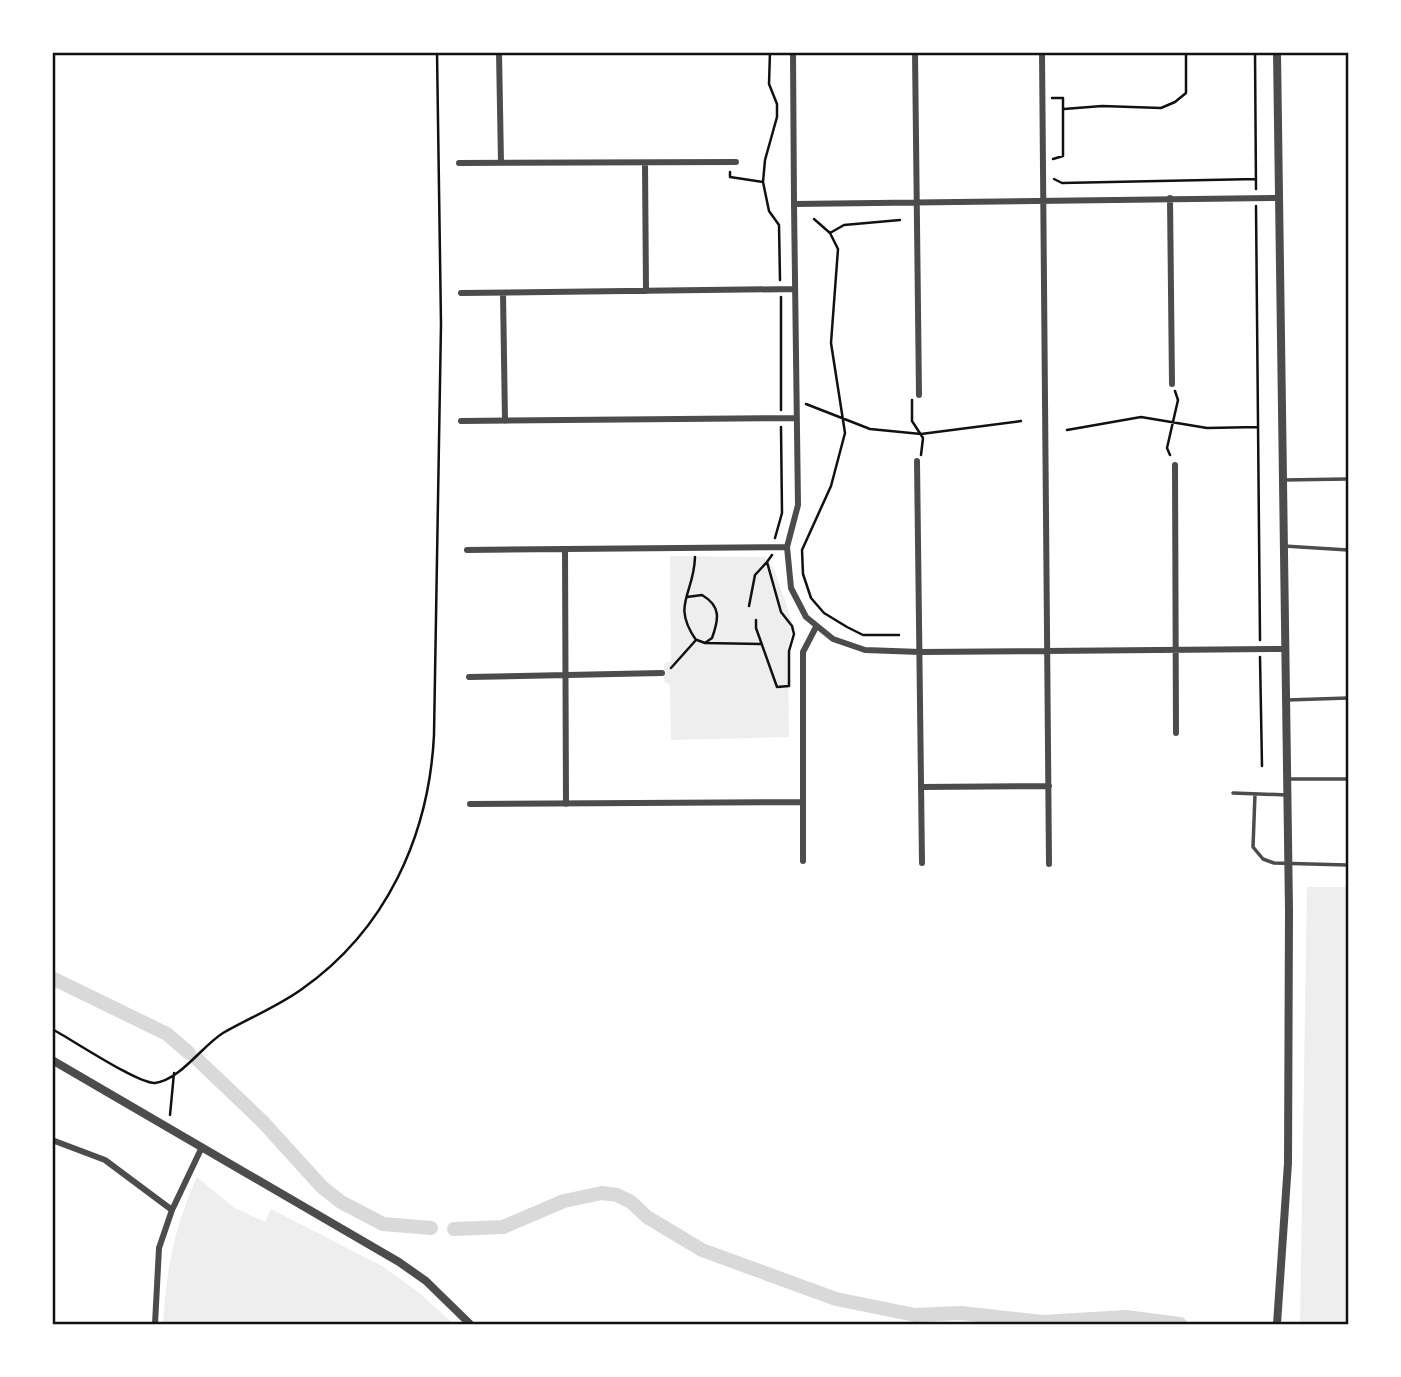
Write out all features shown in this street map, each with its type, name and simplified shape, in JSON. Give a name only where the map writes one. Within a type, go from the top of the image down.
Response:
[{"type":"street","points":[[499,52],[501,163]]},
{"type":"street","points":[[793,52],[798,505],[787,547],[791,588],[816,627],[833,639],[865,649],[920,652],[1284,649]]},
{"type":"street","points":[[915,52],[919,201],[919,395]]},
{"type":"street","points":[[1042,52],[1049,864]]},
{"type":"street","points":[[1277,52],[1280,480],[1288,863],[1288,1163],[1277,1325]]},
{"type":"street","points":[[458,163],[733,162]]},
{"type":"street","points":[[645,163],[646,291]]},
{"type":"street","points":[[1170,198],[1172,384]]},
{"type":"street","points":[[794,204],[1279,198]]},
{"type":"street","points":[[461,293],[795,289]]},
{"type":"street","points":[[503,293],[505,421]]},
{"type":"street","points":[[461,421],[796,418]]},
{"type":"street","points":[[917,461],[922,863]]},
{"type":"street","points":[[1175,465],[1176,733]]},
{"type":"street","points":[[467,550],[787,547]]},
{"type":"street","points":[[565,549],[566,804]]},
{"type":"street","points":[[803,861],[803,652],[816,627]]},
{"type":"street","points":[[470,677],[662,673]]},
{"type":"street","points":[[921,787],[1049,786]]},
{"type":"street","points":[[470,804],[803,802]]},
{"type":"street","points":[[52,1060],[399,1262],[426,1281],[470,1325]]},
{"type":"street","points":[[52,1140],[105,1160],[172,1210]]},
{"type":"street","points":[[155,1325],[159,1248],[172,1210],[202,1147]]},
{"type":"lane","points":[[1280,480],[1349,479]]},
{"type":"lane","points":[[1282,546],[1349,550]]},
{"type":"lane","points":[[1285,701],[1349,698]]},
{"type":"lane","points":[[1286,779],[1349,779]]},
{"type":"lane","points":[[1233,793],[1287,795]]},
{"type":"lane","points":[[1255,794],[1253,847],[1263,859],[1288,863],[1347,865]]},
{"type":"path","points":[[52,1028],[140,1079],[158,1083],[224,1033],[303,988],[345,952],[388,898],[402,872],[428,793],[434,735],[441,324],[437,52]]},
{"type":"path","points":[[770,52],[769,84],[777,104],[777,117],[765,160],[763,182],[769,211],[779,225],[780,289]]},
{"type":"path","points":[[1064,109],[1102,106],[1161,108],[1175,102],[1186,93],[1186,52]]},
{"type":"path","points":[[1255,52],[1262,766]]},
{"type":"path","points":[[1051,87],[1052,98],[1062,98],[1064,109],[1063,156],[1053,157],[1053,165]]},
{"type":"path","points":[[733,162],[730,177],[763,182]]},
{"type":"path","points":[[1053,174],[1054,181],[1062,183],[1256,178]]},
{"type":"path","points":[[814,219],[830,233],[838,249],[831,343],[840,415],[845,433],[831,486],[802,550],[803,574],[811,598],[835,620],[863,635],[899,635]]},
{"type":"path","points":[[830,233],[844,225],[900,219]]},
{"type":"path","points":[[1172,384],[1178,400],[1175,423],[1167,449],[1175,465]]},
{"type":"path","points":[[917,461],[923,451],[921,434],[912,421],[910,402],[919,395]]},
{"type":"path","points":[[797,400],[870,429],[921,434],[1021,421]]},
{"type":"path","points":[[1067,430],[1141,417],[1207,428],[1258,427]]},
{"type":"path","points":[[695,548],[695,568],[682,608],[685,623],[696,640],[705,643],[761,644]]},
{"type":"path","points":[[749,606],[755,575],[767,562],[781,612],[793,626],[794,634],[789,651],[789,686],[777,687],[761,644],[756,620]]},
{"type":"path","points":[[687,597],[702,595],[715,604],[718,621],[712,638],[705,643]]},
{"type":"path","points":[[662,673],[674,666],[696,640]]},
{"type":"path","points":[[170,1128],[174,1073]]},
{"type":"shaded area","points":[[670,556],[765,557],[774,569],[794,627],[788,645],[789,737],[671,740],[670,685],[664,681],[664,664],[671,661]]},
{"type":"shaded area","points":[[1307,887],[1348,887],[1348,1324],[1300,1324]]},
{"type":"shaded area","points":[[197,1177],[233,1207],[265,1222],[271,1209],[382,1266],[418,1292],[454,1324],[163,1324],[172,1249]]},
{"type":"waterway","points":[[52,978],[167,1034],[189,1053]]},
{"type":"waterway","points":[[198,1060],[262,1121],[322,1187],[341,1202],[383,1224],[431,1228]]},
{"type":"waterway","points":[[454,1229],[503,1227],[564,1201],[602,1193],[617,1195],[631,1202],[647,1217],[702,1250],[836,1299],[915,1315],[961,1313],[1042,1322],[1126,1317],[1180,1324]]}]
